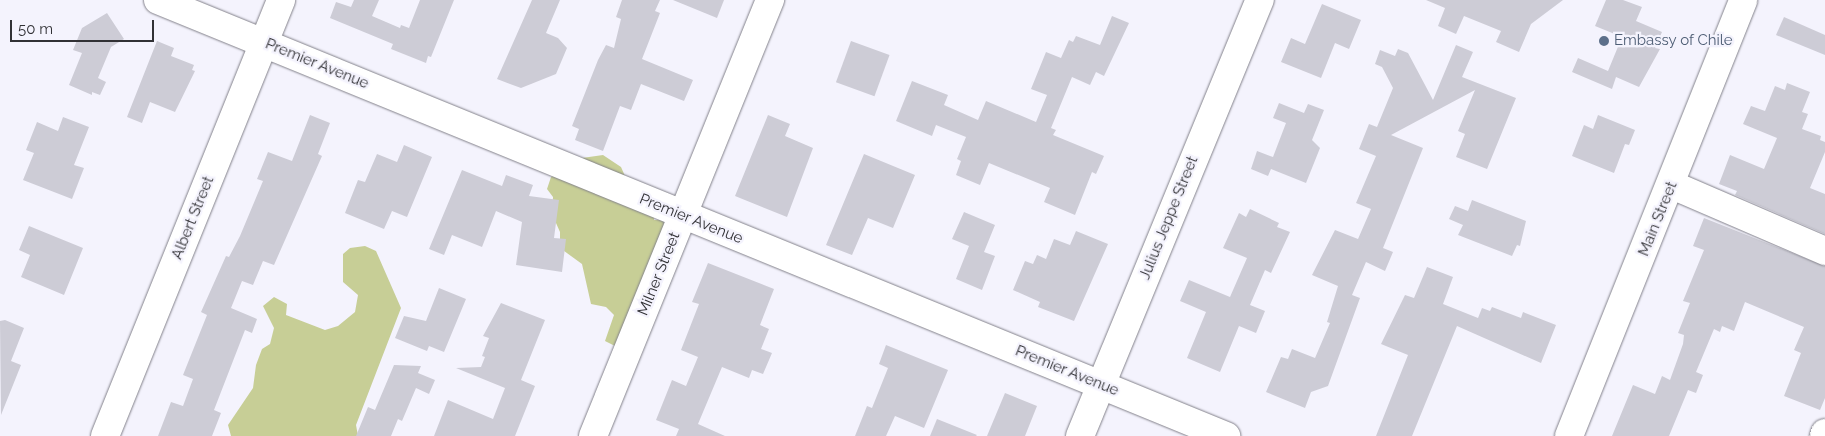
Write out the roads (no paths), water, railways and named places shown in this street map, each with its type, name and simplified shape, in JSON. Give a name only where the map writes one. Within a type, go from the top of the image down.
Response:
[{"type":"street","name":"Premier Avenue","points":[[158,0],[1226,436]]},
{"type":"street","name":"Albert Street","points":[[105,436],[281,0]]},
{"type":"street","name":"Milner Street","points":[[592,436],[770,0]]},
{"type":"street","name":"Julius Jeppe Street","points":[[1080,436],[1260,0]]},
{"type":"street","name":"Main Street","points":[[1569,436],[1672,184],[1743,0]]},
{"type":"street","points":[[1672,184],[1825,251]]},
{"type":"place","name":"Embassy of Chile","points":[[1604,41]]}]
